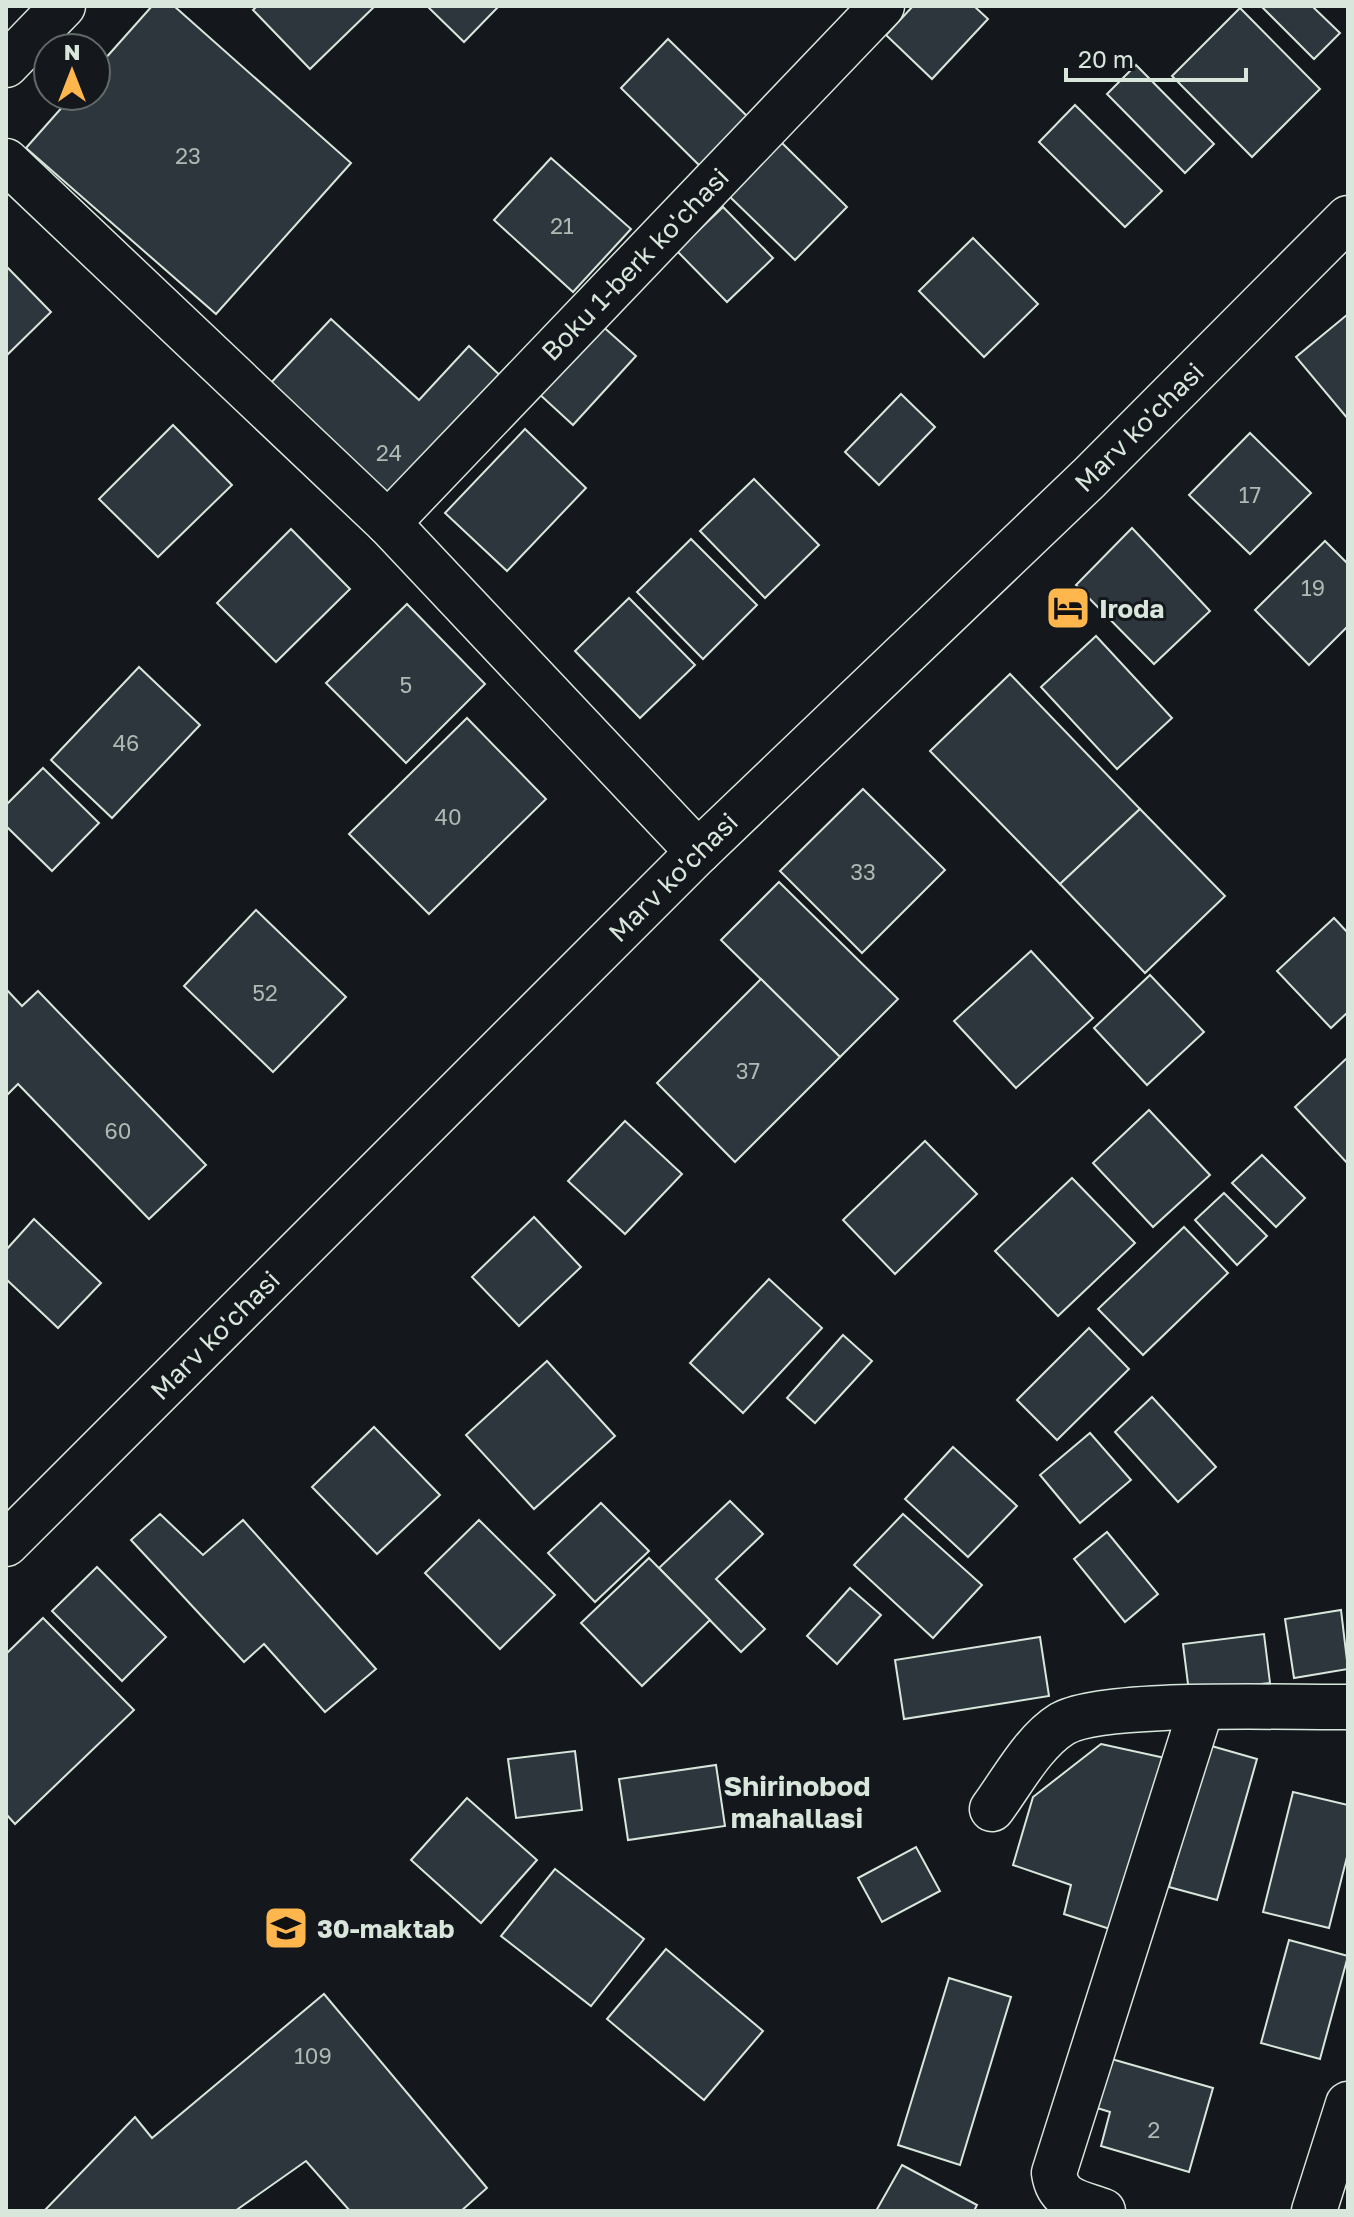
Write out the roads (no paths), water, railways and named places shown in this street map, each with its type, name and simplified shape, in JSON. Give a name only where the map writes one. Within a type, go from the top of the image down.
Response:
[{"type":"street","points":[[6,65],[63,6]]},
{"type":"street","name":"Boku 1-berk ko'chasi","points":[[388,523],[882,6]]},
{"type":"street","points":[[6,161],[388,523],[698,852]]},
{"type":"street","name":"Marv ko'chasi","points":[[6,1544],[698,852],[1089,478],[1348,218]]},
{"type":"street","points":[[992,1809],[1048,1734],[1064,1722],[1097,1713],[1348,1707]]},
{"type":"street","points":[[1103,2211],[1064,2197],[1056,2190],[1054,2173],[1201,1709]]},
{"type":"street","points":[[1314,2211],[1348,2104]]},
{"type":"place","name":"Iroda","points":[[1068,608]]},
{"type":"place","name":"30-maktab","points":[[286,1928]]},
{"type":"district","name":"Shirinobod mahallasi","points":[[797,1801]]}]
